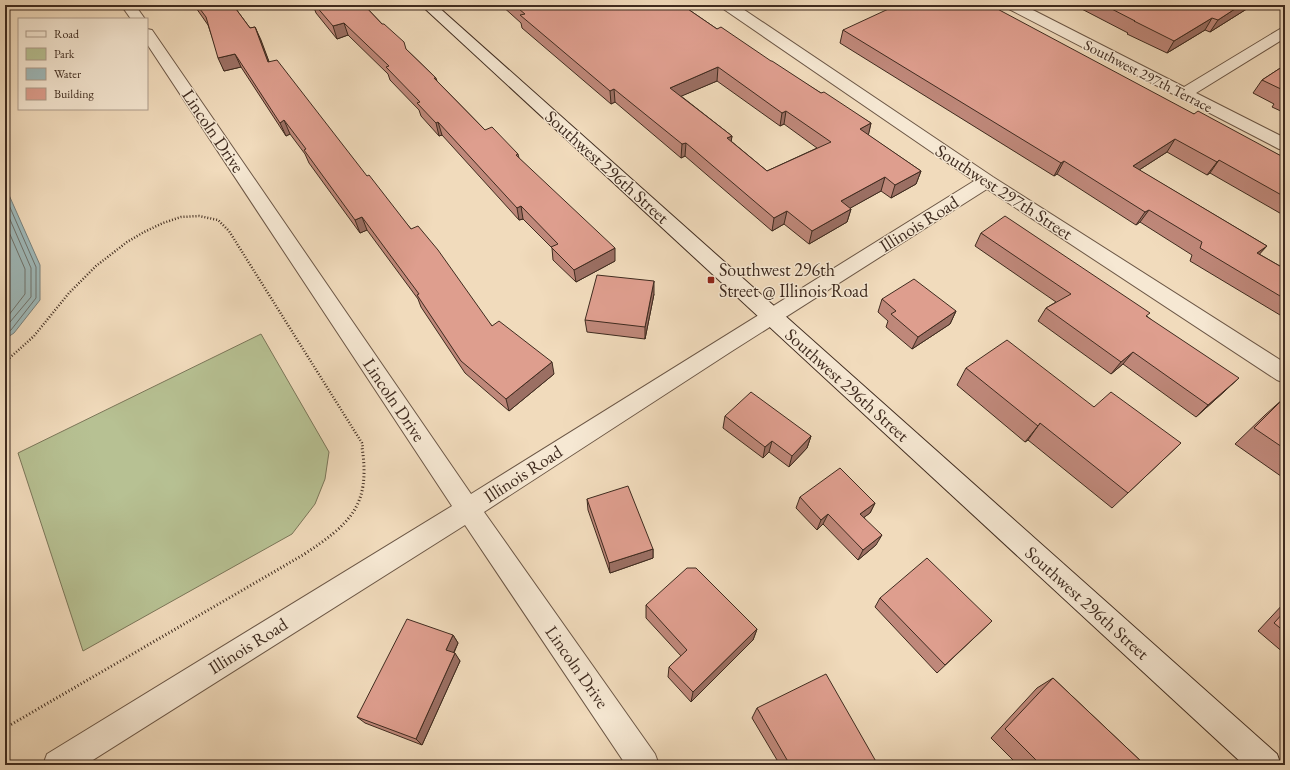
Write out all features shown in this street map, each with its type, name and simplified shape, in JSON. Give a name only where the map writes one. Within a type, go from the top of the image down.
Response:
[{"type":"street","points":[[128,5],[137,18]]},
{"type":"street","name":"Southwest 296th Street","points":[[428,5],[1266,765]]},
{"type":"street","name":"Southwest 297th Street","points":[[727,5],[987,181],[1285,374]]},
{"type":"street","name":"Southwest 297th Terrace","points":[[1012,5],[1285,145]]},
{"type":"street","points":[[1183,94],[1285,32]]},
{"type":"street","name":"Lincoln Drive","points":[[148,34],[468,509],[644,765]]},
{"type":"street","name":"Illinois Road","points":[[58,765],[468,509],[771,316],[987,181]]},
{"type":"path","points":[[5,362],[26,345],[82,278],[120,246],[160,224],[176,218],[190,216],[216,219],[223,223],[229,231],[362,443],[366,471],[364,490],[357,508],[349,521],[336,533],[303,555],[5,728]]},
{"type":"green space","points":[[261,334],[329,452],[325,479],[315,504],[292,534],[83,651],[18,453]]},
{"type":"water","points":[[5,186],[40,265],[40,300],[14,333],[5,339]]},
{"type":"building","points":[[197,5],[233,5],[250,28],[255,27],[268,62],[277,60],[367,176],[369,175],[411,229],[418,226],[438,250],[492,326],[499,321],[552,362],[506,399],[461,361],[417,295],[419,294],[362,217],[355,220],[284,120],[280,123],[235,54],[218,58],[206,17]]},
{"type":"building","points":[[315,5],[364,5],[382,24],[384,24],[404,42],[406,49],[436,78],[434,78],[485,130],[492,127],[518,154],[516,155],[615,248],[574,270],[551,247],[558,244],[521,206],[517,208],[438,122],[436,123],[417,103],[420,102],[386,67],[389,66],[344,23],[333,26]]},
{"type":"building","points":[[514,5],[682,5],[717,29],[721,27],[821,93],[824,92],[871,123],[860,129],[921,171],[895,185],[885,177],[841,201],[851,209],[812,231],[787,211],[774,218],[686,143],[682,144],[614,89],[610,91],[520,15],[525,14]],"holes":[[[718,67],[782,113],[786,111],[831,142],[767,171],[727,138],[732,136],[670,88]]]},
{"type":"building","points":[[897,5],[990,5],[1194,114],[1198,111],[1285,158],[1285,197],[1219,160],[1217,162],[1175,139],[1133,166],[1267,246],[1257,253],[1285,269],[1285,299],[1200,248],[1202,242],[1149,210],[1145,212],[1064,161],[1061,163],[843,30]]},
{"type":"building","points":[[1104,5],[1241,5],[1218,20],[1212,18],[1174,41]]},
{"type":"building","points":[[1285,65],[1285,91],[1262,80]]},
{"type":"building","points":[[1005,216],[1150,313],[1146,316],[1239,378],[1208,405],[1133,352],[1121,362],[1046,308],[1071,294],[981,233]]},
{"type":"building","points":[[597,275],[654,281],[645,327],[585,320]]},
{"type":"building","points":[[914,279],[956,311],[918,337],[891,314],[896,311],[882,299]]},
{"type":"building","points":[[1007,340],[1094,407],[1111,392],[1181,443],[1128,493],[1040,423],[1038,426],[966,368]]},
{"type":"building","points":[[751,392],[811,436],[792,456],[772,441],[765,447],[725,416]]},
{"type":"building","points":[[1284,398],[1285,399],[1285,449],[1254,428]]},
{"type":"building","points":[[840,468],[875,503],[860,514],[882,535],[863,550],[828,514],[821,520],[800,497]]},
{"type":"building","points":[[628,486],[653,549],[609,563],[587,499]]},
{"type":"building","points":[[927,558],[992,621],[945,665],[880,598]]},
{"type":"building","points":[[687,568],[696,568],[757,629],[693,692],[669,667],[687,650],[646,605]]},
{"type":"building","points":[[1285,611],[1285,632],[1274,623]]},
{"type":"building","points":[[407,619],[453,635],[446,650],[455,653],[416,739],[357,717]]},
{"type":"building","points":[[826,674],[878,765],[790,765],[757,708]]},
{"type":"building","points":[[1053,678],[1145,765],[1041,765],[1005,729]]},
{"type":"place","name":"Southwest 296th Street @ Illinois Road","points":[[711,280]]}]
